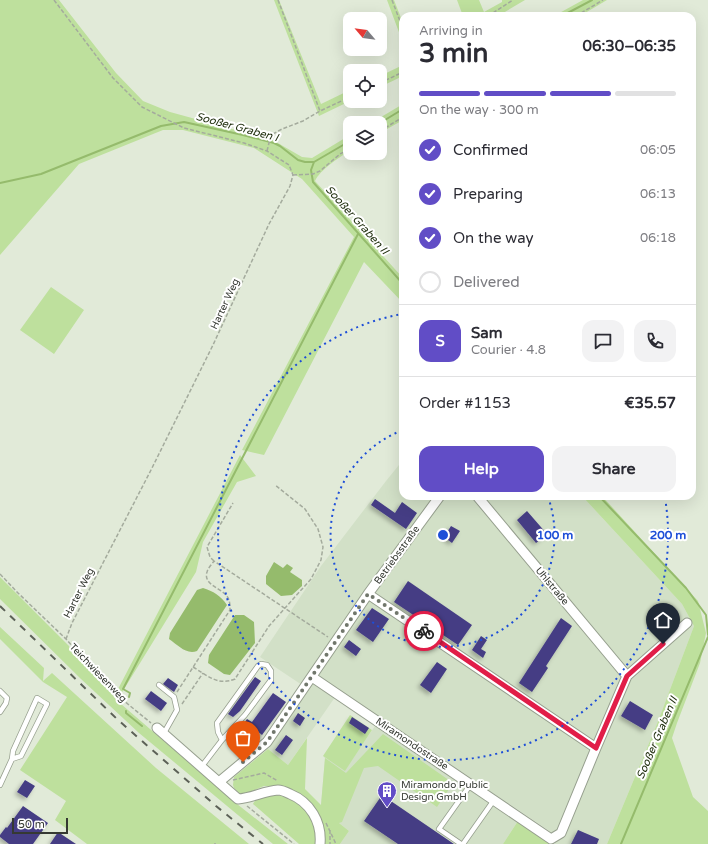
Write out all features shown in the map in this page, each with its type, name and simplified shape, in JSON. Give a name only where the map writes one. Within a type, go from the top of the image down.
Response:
[{"type":"street","name":"Betriebsstraße","points":[[219,782],[267,742],[368,594],[437,500]]},
{"type":"street","name":"Uhlstraße","points":[[480,500],[627,676]]},
{"type":"street","points":[[368,594],[596,748],[627,676],[687,623]]},
{"type":"street","name":"Miramondostraße","points":[[312,677],[551,839],[561,833],[596,748]]},
{"type":"street","points":[[161,730],[238,798],[249,798],[265,791],[280,790],[294,796],[306,805],[314,814],[319,824],[321,837],[320,844]]},
{"type":"lane","points":[[202,766],[222,740],[245,715],[271,680],[271,671],[267,665],[261,664],[258,666],[217,723],[218,732],[222,740]]},
{"type":"lane","points":[[159,686],[174,697],[177,710],[161,730]]},
{"type":"lane","points":[[0,691],[7,698],[6,703],[0,712]]},
{"type":"lane","points":[[0,785],[12,760],[13,751],[37,698],[47,704],[21,756],[12,760]]},
{"type":"lane","points":[[471,784],[439,829],[462,844],[494,800]]},
{"type":"path","points":[[54,0],[124,91],[142,107],[168,121],[267,151],[289,165],[293,175],[307,175],[320,171],[343,152]]},
{"type":"path","points":[[278,0],[320,111]]},
{"type":"path","points":[[392,0],[399,19]]},
{"type":"path","points":[[494,12],[513,0]]},
{"type":"path","points":[[583,12],[603,0]]},
{"type":"path","points":[[387,80],[399,74]]},
{"type":"path","points":[[267,151],[273,134],[303,121],[343,100]]},
{"type":"path","points":[[387,127],[399,120]]},
{"type":"path","name":"Harter Weg","points":[[66,639],[72,623],[151,470],[213,345],[269,224],[290,186],[293,175]]},
{"type":"path","points":[[193,667],[216,680],[227,682],[235,679],[269,626],[311,579],[320,560],[323,547],[318,529],[305,510],[275,484]]},
{"type":"path","points":[[233,503],[207,547],[210,557],[335,642]]},
{"type":"path","points":[[174,697],[230,610],[230,602],[226,595],[210,584],[207,578],[207,571],[214,561]]},
{"type":"path","name":"Teichwiesenweg","points":[[0,574],[66,639],[118,696],[161,730]]},
{"type":"path","points":[[177,710],[203,673]]},
{"type":"path","points":[[238,798],[294,844]]},
{"type":"path","points":[[330,829],[330,844]]},
{"type":"shaded area","points":[[0,0],[59,0],[116,73],[143,101],[170,112],[243,132],[264,135],[302,157],[312,158],[343,139],[343,155],[325,168],[315,181],[399,274],[399,299],[364,262],[264,455],[242,450],[354,237],[302,179],[254,148],[183,130],[163,130],[79,164],[0,255]]},
{"type":"shaded area","points":[[274,0],[279,0],[321,104],[343,93],[343,104],[319,116]]},
{"type":"shaded area","points":[[387,0],[394,0],[399,13],[399,32]]},
{"type":"shaded area","points":[[457,0],[479,0],[484,12],[462,12]]},
{"type":"shaded area","points":[[502,0],[525,0],[505,12],[484,12],[502,2]]},
{"type":"shaded area","points":[[583,0],[607,0],[587,12],[561,12]]},
{"type":"shaded area","points":[[399,67],[399,78],[387,84],[387,73]]},
{"type":"shaded area","points":[[399,106],[399,122],[387,129],[387,116],[383,116]]},
{"type":"shaded area","points":[[51,287],[84,310],[54,354],[20,330]]},
{"type":"shaded area","points":[[240,455],[256,476],[237,482],[203,542],[196,572],[121,694],[117,691]]},
{"type":"shaded area","points":[[399,465],[399,500],[586,500],[682,604],[694,626],[657,724],[607,844],[555,844],[548,830],[340,690],[288,765],[268,749],[308,689],[260,657],[321,566]]},
{"type":"shaded area","points":[[586,500],[606,500],[698,601],[706,633],[700,663],[672,738],[693,797],[708,811],[708,844],[607,844],[657,724],[694,626],[682,604]]},
{"type":"shaded area","points":[[274,562],[283,568],[287,564],[293,568],[290,572],[302,580],[302,586],[292,595],[281,596],[266,584],[266,576]]},
{"type":"shaded area","points":[[0,577],[69,646],[71,652],[121,704],[237,804],[288,844],[273,844],[139,733],[81,679],[0,599]]},
{"type":"shaded area","points":[[203,588],[216,594],[227,605],[197,651],[189,652],[182,649],[169,639],[170,633],[197,590]]},
{"type":"shaded area","points":[[235,615],[244,615],[254,622],[255,643],[230,675],[224,674],[208,663],[209,655]]},
{"type":"shaded area","points":[[0,627],[44,668],[43,681],[52,673],[156,768],[249,844],[87,844],[55,820],[66,801],[20,770],[67,697],[43,682],[0,639]]},
{"type":"shaded area","points":[[350,715],[372,730],[345,771],[323,756]]},
{"type":"shaded area","points":[[375,726],[518,821],[503,844],[340,844],[349,831],[321,805],[325,758],[323,756],[345,770]]},
{"type":"shaded area","points":[[383,734],[453,783],[437,807],[378,766],[364,768],[342,822],[339,823],[349,831],[340,844],[325,844],[325,832],[320,817],[312,804],[277,786],[264,786],[245,794],[239,793],[234,788],[234,777],[268,749],[288,765],[307,738],[305,789],[321,805],[325,758],[346,773]]},
{"type":"shaded area","points":[[272,794],[286,797],[304,809],[313,821],[316,844],[299,844],[253,804],[259,798]]},
{"type":"shaded area","points":[[518,821],[550,844],[503,844]]},
{"type":"building","points":[[375,499],[395,513],[402,502],[417,513],[406,529],[371,505]]},
{"type":"building","points":[[527,511],[547,534],[536,543],[517,520]]},
{"type":"building","points":[[451,526],[460,531],[452,543],[444,537]]},
{"type":"building","points":[[408,581],[472,625],[458,645],[394,602]]},
{"type":"building","points":[[372,608],[389,619],[373,642],[356,630]]},
{"type":"building","points":[[561,618],[572,626],[546,666],[548,668],[532,692],[519,683]]},
{"type":"building","points":[[481,636],[487,640],[481,649],[486,652],[483,658],[472,650]]},
{"type":"building","points":[[349,640],[361,649],[356,656],[344,647]]},
{"type":"building","points":[[437,662],[447,669],[431,693],[420,685]]},
{"type":"building","points":[[255,677],[261,681],[240,711],[233,717],[228,714]]},
{"type":"building","points":[[168,678],[178,685],[174,692],[163,684]]},
{"type":"building","points":[[151,691],[167,703],[161,711],[145,699]]},
{"type":"building","points":[[273,693],[286,702],[262,735],[255,729],[251,734],[244,728],[243,725],[247,719],[252,722]]},
{"type":"building","points":[[630,701],[653,715],[645,730],[621,716]]},
{"type":"building","points":[[298,713],[305,718],[300,726],[293,721]]},
{"type":"building","points":[[352,717],[369,728],[365,734],[349,723]]},
{"type":"building","points":[[286,735],[293,740],[282,755],[275,750]]},
{"type":"building","points":[[25,780],[35,786],[27,798],[17,792]]},
{"type":"building","name":"Miramondo Public Design GmbH","points":[[382,795],[454,844],[398,844],[364,821]]},
{"type":"building","points":[[23,806],[48,823],[33,844],[9,844],[0,837],[0,835]]},
{"type":"building","points":[[578,830],[599,839],[597,844],[571,844]]},
{"type":"building","points":[[58,832],[76,844],[50,844]]},
{"type":"waterway","name":"Sooßer Graben I","points":[[570,12],[592,0]]},
{"type":"waterway","name":"Sooßer Graben I","points":[[387,119],[399,111]]},
{"type":"waterway","name":"Sooßer Graben I","points":[[0,183],[41,174],[161,126],[184,122],[274,143],[298,160],[305,162],[314,162],[343,145]]},
{"type":"waterway","name":"Sooßer Graben II","points":[[314,162],[311,170],[313,182],[399,279]]},
{"type":"waterway","points":[[129,697],[130,693],[123,689],[358,234]]},
{"type":"waterway","name":"Sooßer Graben II","points":[[603,500],[686,588],[706,615],[708,635]]},
{"type":"waterway","name":"Sooßer Graben II","points":[[621,844],[708,637]]},
{"type":"waterway","points":[[126,711],[126,713],[142,726]]},
{"type":"railway","points":[[0,606],[117,719],[216,806],[263,844]]},
{"type":"way so far","points":[[243,762],[267,742],[368,594],[424,631]]},
{"type":"place","name":"Miramondo Public Design GmbH","points":[[387,808]]},
{"type":"route","points":[[424,631],[596,748],[627,676],[663,644]]}]
